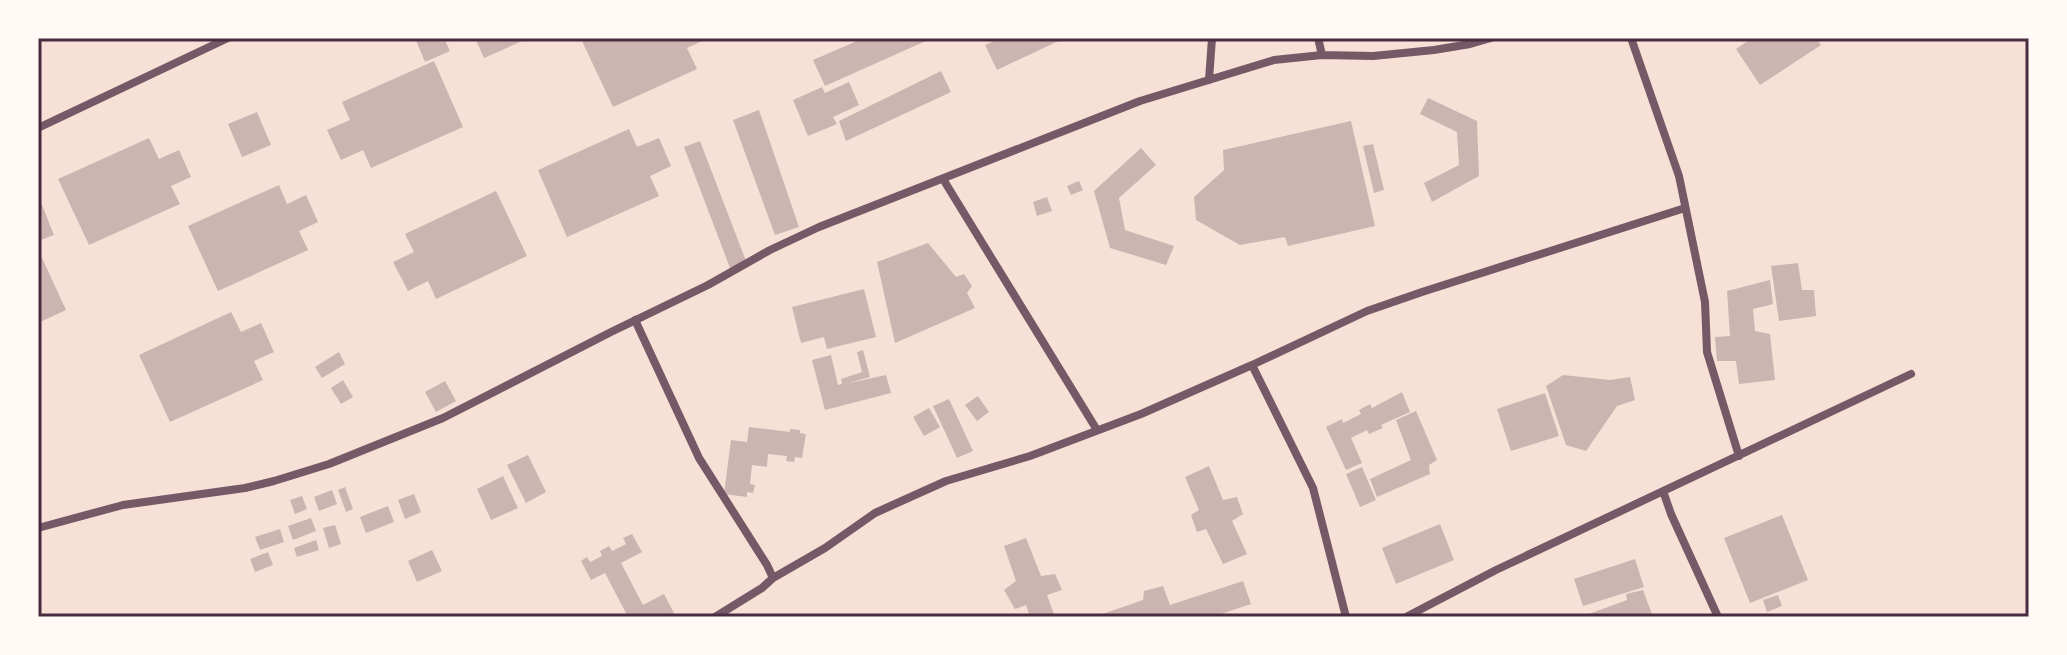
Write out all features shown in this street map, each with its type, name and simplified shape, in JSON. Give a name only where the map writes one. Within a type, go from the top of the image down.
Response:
[{"type":"street","points":[[38,128],[228,38]]},
{"type":"street","points":[[1209,80],[1212,38]]},
{"type":"street","points":[[1318,38],[1322,55]]},
{"type":"street","points":[[38,528],[123,505],[274,481],[329,464],[443,418],[819,227],[1140,101],[1274,60],[1434,50],[1491,38]]},
{"type":"street","points":[[1631,38],[1679,176],[1705,302],[1707,352],[1739,456]]},
{"type":"street","points":[[943,179],[1097,430]]},
{"type":"street","points":[[715,617],[875,513],[946,481],[1030,456],[1141,414],[1367,311],[1685,208]]},
{"type":"street","points":[[635,320],[699,458],[773,578]]},
{"type":"street","points":[[1252,365],[1313,488],[1346,617]]},
{"type":"street","points":[[1406,617],[1496,570],[1911,374]]},
{"type":"street","points":[[1663,491],[1718,617]]},
{"type":"building","points":[[415,38],[444,38],[450,51],[425,62]]},
{"type":"building","points":[[475,38],[529,38],[484,58]]},
{"type":"building","points":[[589,38],[709,38],[687,48],[697,69],[613,107],[582,41]]},
{"type":"building","points":[[864,38],[928,40],[825,86],[813,60]]},
{"type":"building","points":[[1001,38],[1065,38],[997,70],[985,45]]},
{"type":"building","points":[[1752,38],[1816,38],[1821,45],[1760,85],[1736,49]]},
{"type":"building","points":[[434,61],[463,127],[371,168],[363,150],[341,160],[327,130],[350,120],[342,102]]},
{"type":"building","points":[[941,71],[951,92],[846,141],[839,121]]},
{"type":"building","points":[[849,82],[859,105],[833,117],[837,124],[808,136],[793,100],[822,87],[825,93]]},
{"type":"building","points":[[1428,98],[1477,121],[1479,176],[1432,202],[1424,183],[1459,165],[1457,132],[1420,114]]},
{"type":"building","points":[[759,110],[799,227],[775,235],[733,120]]},
{"type":"building","points":[[257,112],[271,145],[242,157],[228,124]]},
{"type":"building","points":[[1351,121],[1375,226],[1288,246],[1285,237],[1240,245],[1196,220],[1194,197],[1224,170],[1223,150]]},
{"type":"building","points":[[629,129],[637,147],[659,138],[671,166],[650,176],[659,196],[567,237],[538,170]]},
{"type":"building","points":[[149,138],[159,159],[179,150],[191,177],[171,186],[180,204],[89,245],[58,179]]},
{"type":"building","points":[[700,141],[746,261],[730,268],[684,147]]},
{"type":"building","points":[[1373,144],[1384,190],[1374,193],[1363,146]]},
{"type":"building","points":[[1141,148],[1156,165],[1119,198],[1125,230],[1174,246],[1166,265],[1110,248],[1094,191]]},
{"type":"building","points":[[1079,181],[1083,190],[1071,195],[1067,186]]},
{"type":"building","points":[[279,185],[287,204],[306,195],[318,222],[299,231],[308,250],[218,291],[188,226]]},
{"type":"building","points":[[496,191],[527,256],[436,299],[428,281],[408,291],[393,262],[414,252],[405,234]]},
{"type":"building","points":[[38,195],[54,235],[38,241]]},
{"type":"building","points":[[1047,197],[1052,211],[1037,216],[1033,202]]},
{"type":"building","points":[[928,243],[956,277],[964,274],[972,286],[967,293],[975,308],[895,343],[877,262]]},
{"type":"building","points":[[38,249],[66,310],[38,323]]},
{"type":"building","points":[[1798,263],[1802,290],[1814,290],[1816,316],[1779,321],[1771,266]]},
{"type":"building","points":[[1770,280],[1773,304],[1753,309],[1755,331],[1770,334],[1775,380],[1739,384],[1736,361],[1717,361],[1715,337],[1730,336],[1727,291]]},
{"type":"building","points":[[864,289],[876,337],[827,349],[824,337],[801,343],[792,307]]},
{"type":"building","points":[[231,312],[241,332],[261,323],[274,352],[254,361],[263,380],[170,422],[139,355]]},
{"type":"building","points":[[863,350],[870,377],[845,384],[886,375],[891,393],[825,410],[812,360],[831,355],[838,385],[842,384],[841,379],[862,372],[857,352]]},
{"type":"building","points":[[339,352],[345,364],[322,378],[315,367]]},
{"type":"building","points":[[1563,375],[1610,380],[1630,377],[1635,400],[1617,406],[1586,451],[1566,445],[1546,386]]},
{"type":"building","points":[[343,380],[353,397],[341,404],[331,388]]},
{"type":"building","points":[[445,381],[456,401],[436,412],[425,392]]},
{"type":"building","points":[[1402,392],[1410,412],[1381,425],[1383,428],[1369,434],[1367,430],[1351,438],[1362,463],[1346,470],[1326,427],[1342,419],[1343,423],[1361,414],[1359,410],[1370,404],[1372,408]]},
{"type":"building","points":[[1545,393],[1559,436],[1511,451],[1497,409]]},
{"type":"building","points":[[978,396],[989,412],[977,421],[965,405]]},
{"type":"building","points":[[949,399],[973,451],[957,458],[933,406]]},
{"type":"building","points":[[929,408],[940,427],[924,436],[913,417]]},
{"type":"building","points":[[1416,411],[1437,460],[1429,465],[1430,474],[1377,497],[1370,479],[1411,460],[1396,420]]},
{"type":"building","points":[[749,427],[790,432],[790,429],[800,430],[800,433],[806,434],[802,458],[795,457],[794,462],[786,461],[787,456],[768,454],[767,467],[752,465],[750,484],[755,485],[753,493],[747,492],[747,497],[724,494],[731,440],[747,442]]},
{"type":"building","points":[[528,455],[546,492],[526,503],[507,465]]},
{"type":"building","points":[[1209,466],[1223,500],[1237,497],[1243,514],[1232,521],[1247,554],[1223,564],[1206,529],[1197,532],[1191,515],[1199,510],[1185,477]]},
{"type":"building","points":[[1362,467],[1376,500],[1360,507],[1346,474]]},
{"type":"building","points":[[503,476],[518,508],[491,520],[477,489]]},
{"type":"building","points":[[345,487],[353,509],[346,512],[338,490]]},
{"type":"building","points":[[332,490],[337,504],[319,511],[314,497]]},
{"type":"building","points":[[414,494],[421,512],[405,519],[398,500]]},
{"type":"building","points":[[302,496],[307,509],[295,514],[290,500]]},
{"type":"building","points":[[388,506],[394,522],[366,533],[360,517]]},
{"type":"building","points":[[1782,515],[1808,580],[1750,603],[1724,538]]},
{"type":"building","points":[[311,518],[316,531],[293,540],[288,526]]},
{"type":"building","points":[[1440,524],[1454,560],[1396,584],[1382,548]]},
{"type":"building","points":[[335,525],[341,544],[329,548],[323,528]]},
{"type":"building","points":[[280,529],[284,542],[260,550],[255,537]]},
{"type":"building","points":[[632,534],[642,552],[621,563],[643,605],[664,594],[675,615],[672,617],[628,617],[605,573],[591,580],[581,561],[587,557],[590,562],[602,556],[600,551],[609,546],[612,551],[626,544],[623,538]]},
{"type":"building","points":[[1026,538],[1041,576],[1055,574],[1062,590],[1047,595],[1055,617],[1030,617],[1026,605],[1015,609],[1004,590],[1016,581],[1004,546]]},
{"type":"building","points":[[316,540],[319,550],[297,557],[294,548]]},
{"type":"building","points":[[432,550],[442,571],[417,582],[408,561]]},
{"type":"building","points":[[268,552],[273,565],[255,572],[250,559]]},
{"type":"building","points":[[1635,559],[1644,587],[1583,606],[1574,579]]},
{"type":"building","points":[[1243,581],[1251,604],[1212,617],[1094,617],[1143,600],[1144,591],[1163,586],[1170,605]]},
{"type":"building","points":[[1643,590],[1653,617],[1586,617],[1627,600],[1626,594]]},
{"type":"building","points":[[1778,595],[1782,606],[1767,612],[1763,600]]}]
